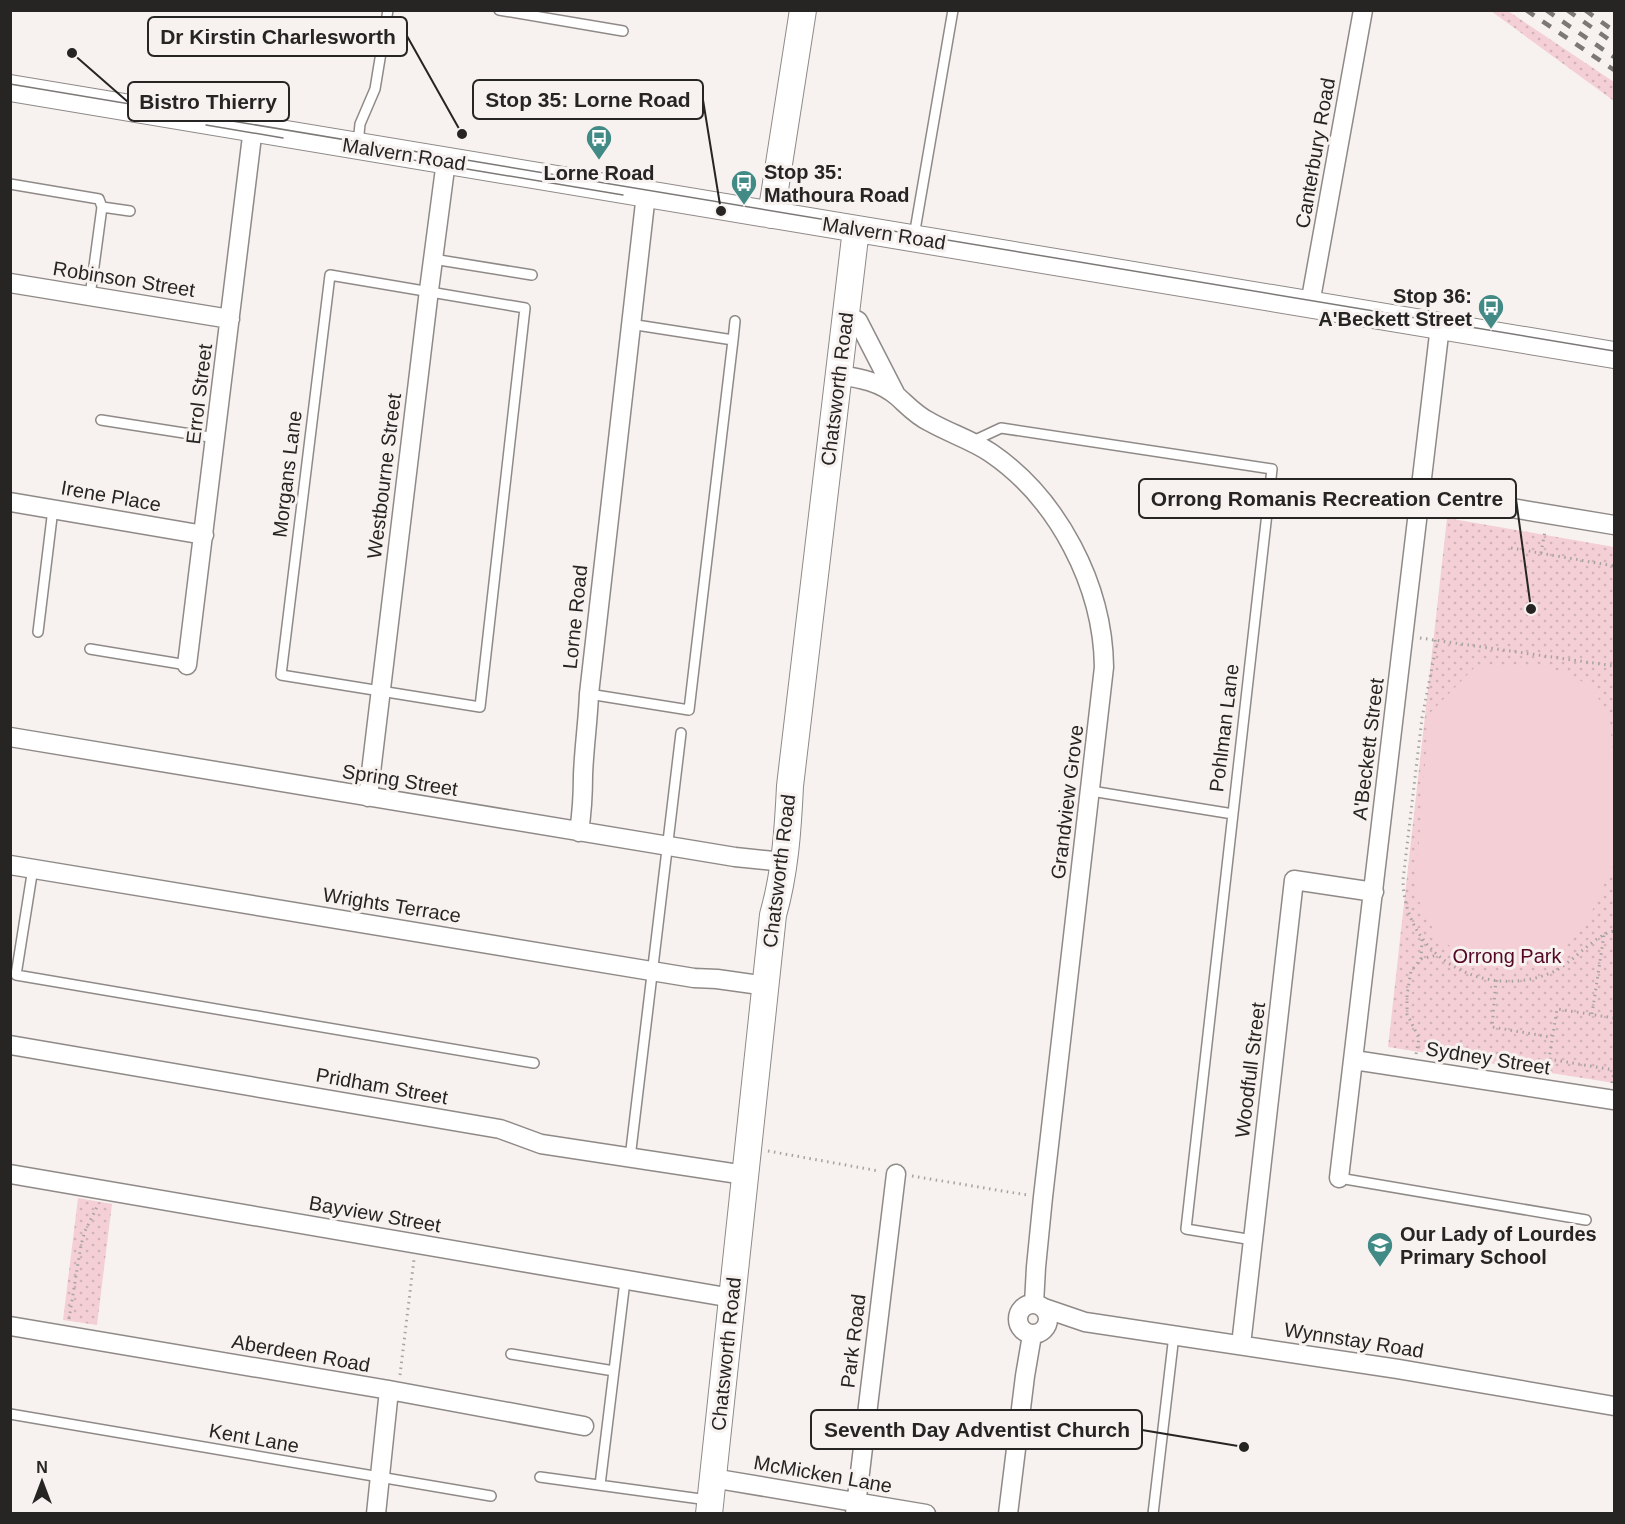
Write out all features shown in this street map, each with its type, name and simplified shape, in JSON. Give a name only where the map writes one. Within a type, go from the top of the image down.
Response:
[{"type":"main road","points":[[771,214],[802,10]]},
{"type":"main road","name":"Malvern Road","points":[[10,88],[1614,355]]},
{"type":"main road","name":"Chatsworth Road","points":[[710,1497],[773,915],[784,862],[790,786],[856,229]]},
{"type":"street","name":"Canterbury Road","points":[[1310,304],[1363,10]]},
{"type":"street","name":"Errol Street","points":[[187,665],[253,129]]},
{"type":"street","name":"Westbourne Street","points":[[368,797],[429,290],[447,161]]},
{"type":"street","name":"Lorne Road","points":[[579,832],[584,791],[583,775],[589,694],[646,194]]},
{"type":"street","name":"Robinson Street","points":[[10,283],[230,319]]},
{"type":"street","name":"Grandview Grove","points":[[846,315],[858,321],[896,395]]},
{"type":"street","name":"A'Beckett Street","points":[[1339,1178],[1440,326]]},
{"type":"street","name":"Grandview Grove","points":[[839,375],[867,380],[896,395],[928,422],[971,442],[1007,465],[1045,505],[1057,522],[1074,552],[1097,607],[1104,648],[1104,667],[1036,1267],[1039,1306]]},
{"type":"street","points":[[1421,493],[1614,525]]},
{"type":"street","name":"Irene Place","points":[[10,502],[204,535]]},
{"type":"street","name":"Spring Street","points":[[10,737],[579,832],[735,857],[784,862]]},
{"type":"street","name":"Wrights Terrace","points":[[10,865],[653,971],[766,987]]},
{"type":"street","name":"Woodfull Street","points":[[1241,1345],[1294,880],[1374,892]]},
{"type":"street","name":"Pridham Street","points":[[10,1045],[500,1129],[541,1144],[745,1175]]},
{"type":"street","name":"Sydney Street","points":[[1354,1060],[1614,1100]]},
{"type":"street","name":"Bayview Street","points":[[10,1174],[732,1298]]},
{"type":"street","name":"Park Road","points":[[856,1508],[896,1174]]},
{"type":"street","points":[[1008,1514],[1025,1376],[1039,1331],[1049,1318],[1039,1306],[1024,1307],[1018,1315],[1022,1330],[1039,1331]]},
{"type":"street","name":"Wynnstay Road","points":[[1039,1306],[1085,1322],[1422,1373],[1614,1406]]},
{"type":"street","name":"Wynnstay Road","points":[[1039,1331],[1085,1322]]},
{"type":"street","name":"Aberdeen Road","points":[[10,1326],[392,1385],[585,1426]]},
{"type":"street","points":[[376,1514],[392,1385]]},
{"type":"street","name":"McMicken Lane","points":[[710,1497],[926,1514]]},
{"type":"lane","points":[[357,146],[360,124],[375,89],[388,10]]},
{"type":"lane","points":[[499,10],[622,31]]},
{"type":"lane","points":[[913,238],[953,10]]},
{"type":"lane","points":[[10,184],[99,199],[102,207],[90,296]]},
{"type":"lane","points":[[102,207],[130,211]]},
{"type":"lane","points":[[433,259],[532,275]]},
{"type":"lane","name":"Morgans Lane","points":[[381,692],[280,675],[330,275],[429,290]]},
{"type":"lane","points":[[381,692],[480,707],[525,308],[429,290]]},
{"type":"lane","points":[[589,694],[689,710],[735,321]]},
{"type":"lane","points":[[630,324],[733,340]]},
{"type":"lane","points":[[101,420],[216,438]]},
{"type":"lane","name":"Pohlman Lane","points":[[971,442],[1001,428],[1272,470],[1186,1229],[1252,1240]]},
{"type":"lane","points":[[38,632],[53,509]]},
{"type":"lane","points":[[90,650],[187,665]]},
{"type":"lane","points":[[630,1158],[681,734]]},
{"type":"lane","points":[[1091,791],[1233,814]]},
{"type":"lane","points":[[33,868],[16,975],[534,1063]]},
{"type":"lane","points":[[1339,1178],[1586,1220]]},
{"type":"lane","points":[[600,1485],[625,1281]]},
{"type":"lane","points":[[1153,1514],[1174,1335]]},
{"type":"lane","points":[[511,1354],[614,1371]]},
{"type":"lane","name":"Kent Lane","points":[[10,1414],[491,1496]]},
{"type":"lane","points":[[540,1477],[710,1497]]},
{"type":"path","points":[[1541,553],[1545,527]]},
{"type":"path","points":[[1511,548],[1614,566]]},
{"type":"path","points":[[1404,636],[1614,666]]},
{"type":"path","points":[[1435,640],[1436,647],[1422,718],[1403,880],[1403,895],[1409,917],[1422,939],[1450,964],[1469,974],[1496,980],[1535,977],[1553,972],[1604,935],[1614,931]]},
{"type":"path","points":[[1592,1014],[1604,935]]},
{"type":"path","points":[[1416,1060],[1419,1038],[1407,1014],[1407,995],[1411,971],[1421,959],[1422,939]]},
{"type":"path","points":[[1421,959],[1438,955]]},
{"type":"path","points":[[1496,980],[1492,1027],[1552,1037]]},
{"type":"path","points":[[1614,1018],[1557,1009],[1549,1059],[1614,1073]]},
{"type":"path","points":[[69,1320],[81,1245],[98,1202]]},
{"type":"path","points":[[392,1385],[400,1377],[415,1244]]},
{"type":"green space","points":[[1491,11],[1508,11],[1614,82],[1614,101]]},
{"type":"green space","name":"Orrong Park","points":[[1447,518],[1614,547],[1614,1083],[1388,1047]]},
{"type":"green space","points":[[1476,666],[1549,667],[1590,685],[1610,717],[1614,779],[1614,863],[1586,924],[1552,954],[1504,968],[1439,941],[1415,893],[1429,714]]},
{"type":"green space","points":[[78,1198],[112,1204],[97,1325],[63,1320]]},
{"type":"tram line","points":[[10,84],[1614,351]]},
{"type":"tram line","points":[[206,125],[283,138]]},
{"type":"tram line","points":[[401,158],[623,195]]},
{"type":"railway","points":[[1526,10],[1614,70]]},
{"type":"railway","points":[[1546,10],[1614,57]]},
{"type":"railway","points":[[1567,10],[1614,43]]},
{"type":"railway","points":[[1585,10],[1614,31]]},
{"type":"place","name":"Bistro Thierry","points":[[72,53]]},
{"type":"place","name":"Dr Kirstin Charlesworth","points":[[462,134]]},
{"type":"place","name":"Lorne Road","points":[[599,161]]},
{"type":"place","name":"Stop 35: Mathoura Road","points":[[744,206]]},
{"type":"place","name":"Stop 35: Lorne Road","points":[[721,211]]},
{"type":"place","name":"Stop 36: A'Beckett Street","points":[[1491,330]]},
{"type":"place","name":"Orrong Romanis Recreation Centre","points":[[1531,609]]},
{"type":"place","name":"Our Lady of Lourdes Primary School","points":[[1380,1268]]},
{"type":"place","name":"Seventh Day Adventist Church","points":[[1244,1447]]}]
